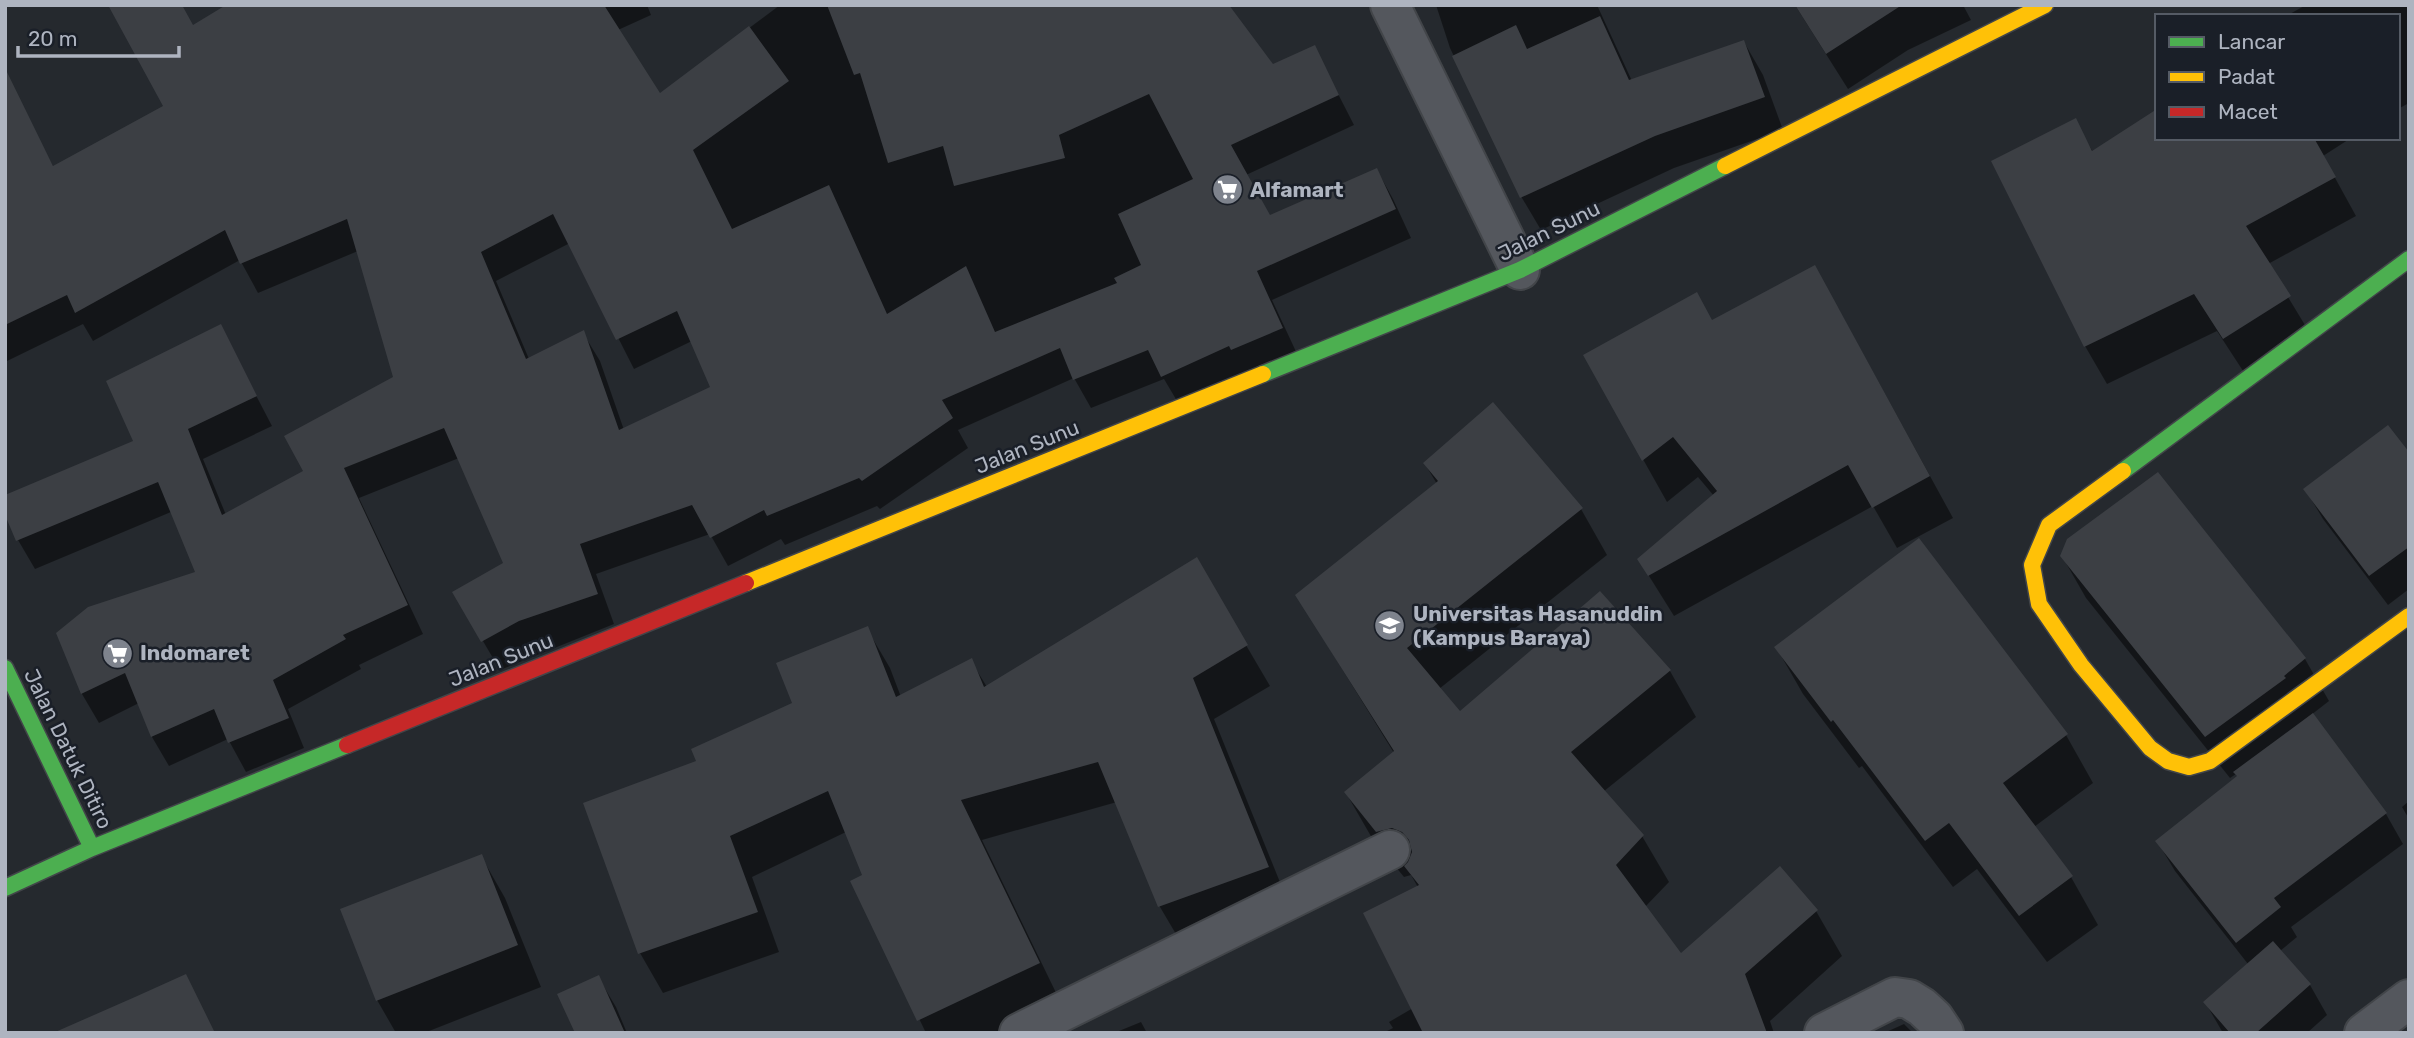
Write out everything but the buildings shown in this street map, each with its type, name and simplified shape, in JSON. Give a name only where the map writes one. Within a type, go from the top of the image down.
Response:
[{"type":"main road","name":"Jalan Sunu","points":[[5,888],[92,848],[1520,270],[2045,5]]},
{"type":"main road","points":[[2409,259],[2049,524],[2032,565],[2039,604],[2081,665],[2150,748],[2168,761],[2189,767],[2210,761],[2409,616]]},
{"type":"main road","name":"Jalan Datuk Ditiro","points":[[5,668],[92,848]]},
{"type":"street","points":[[1390,5],[1520,270]]},
{"type":"street","points":[[1019,1033],[1390,850]]},
{"type":"street","points":[[1824,1033],[1895,997],[1909,999],[1922,1007],[1944,1033]]},
{"type":"street","points":[[2364,1033],[2409,999]]},
{"type":"traffic: fast","points":[[1263,374],[1520,270],[1725,166]]},
{"type":"traffic: fast","points":[[2123,471],[2409,259]]},
{"type":"traffic: fast","points":[[5,668],[92,848]]},
{"type":"traffic: fast","points":[[5,888],[92,848],[347,745]]},
{"type":"traffic: slow","points":[[1725,166],[2045,5]]},
{"type":"traffic: slow","points":[[746,583],[1263,374]]},
{"type":"traffic: slow","points":[[2123,471],[2049,525],[2032,565],[2039,604],[2081,665],[2150,748],[2168,761],[2189,767],[2210,761],[2409,616]]},
{"type":"traffic: jam","points":[[347,745],[746,583]]},
{"type":"place","name":"Alfamart","points":[[1227,190]]},
{"type":"place","name":"Universitas Hasanuddin (Kampus Baraya)","points":[[1390,626]]},
{"type":"place","name":"Indomaret","points":[[117,653]]}]
